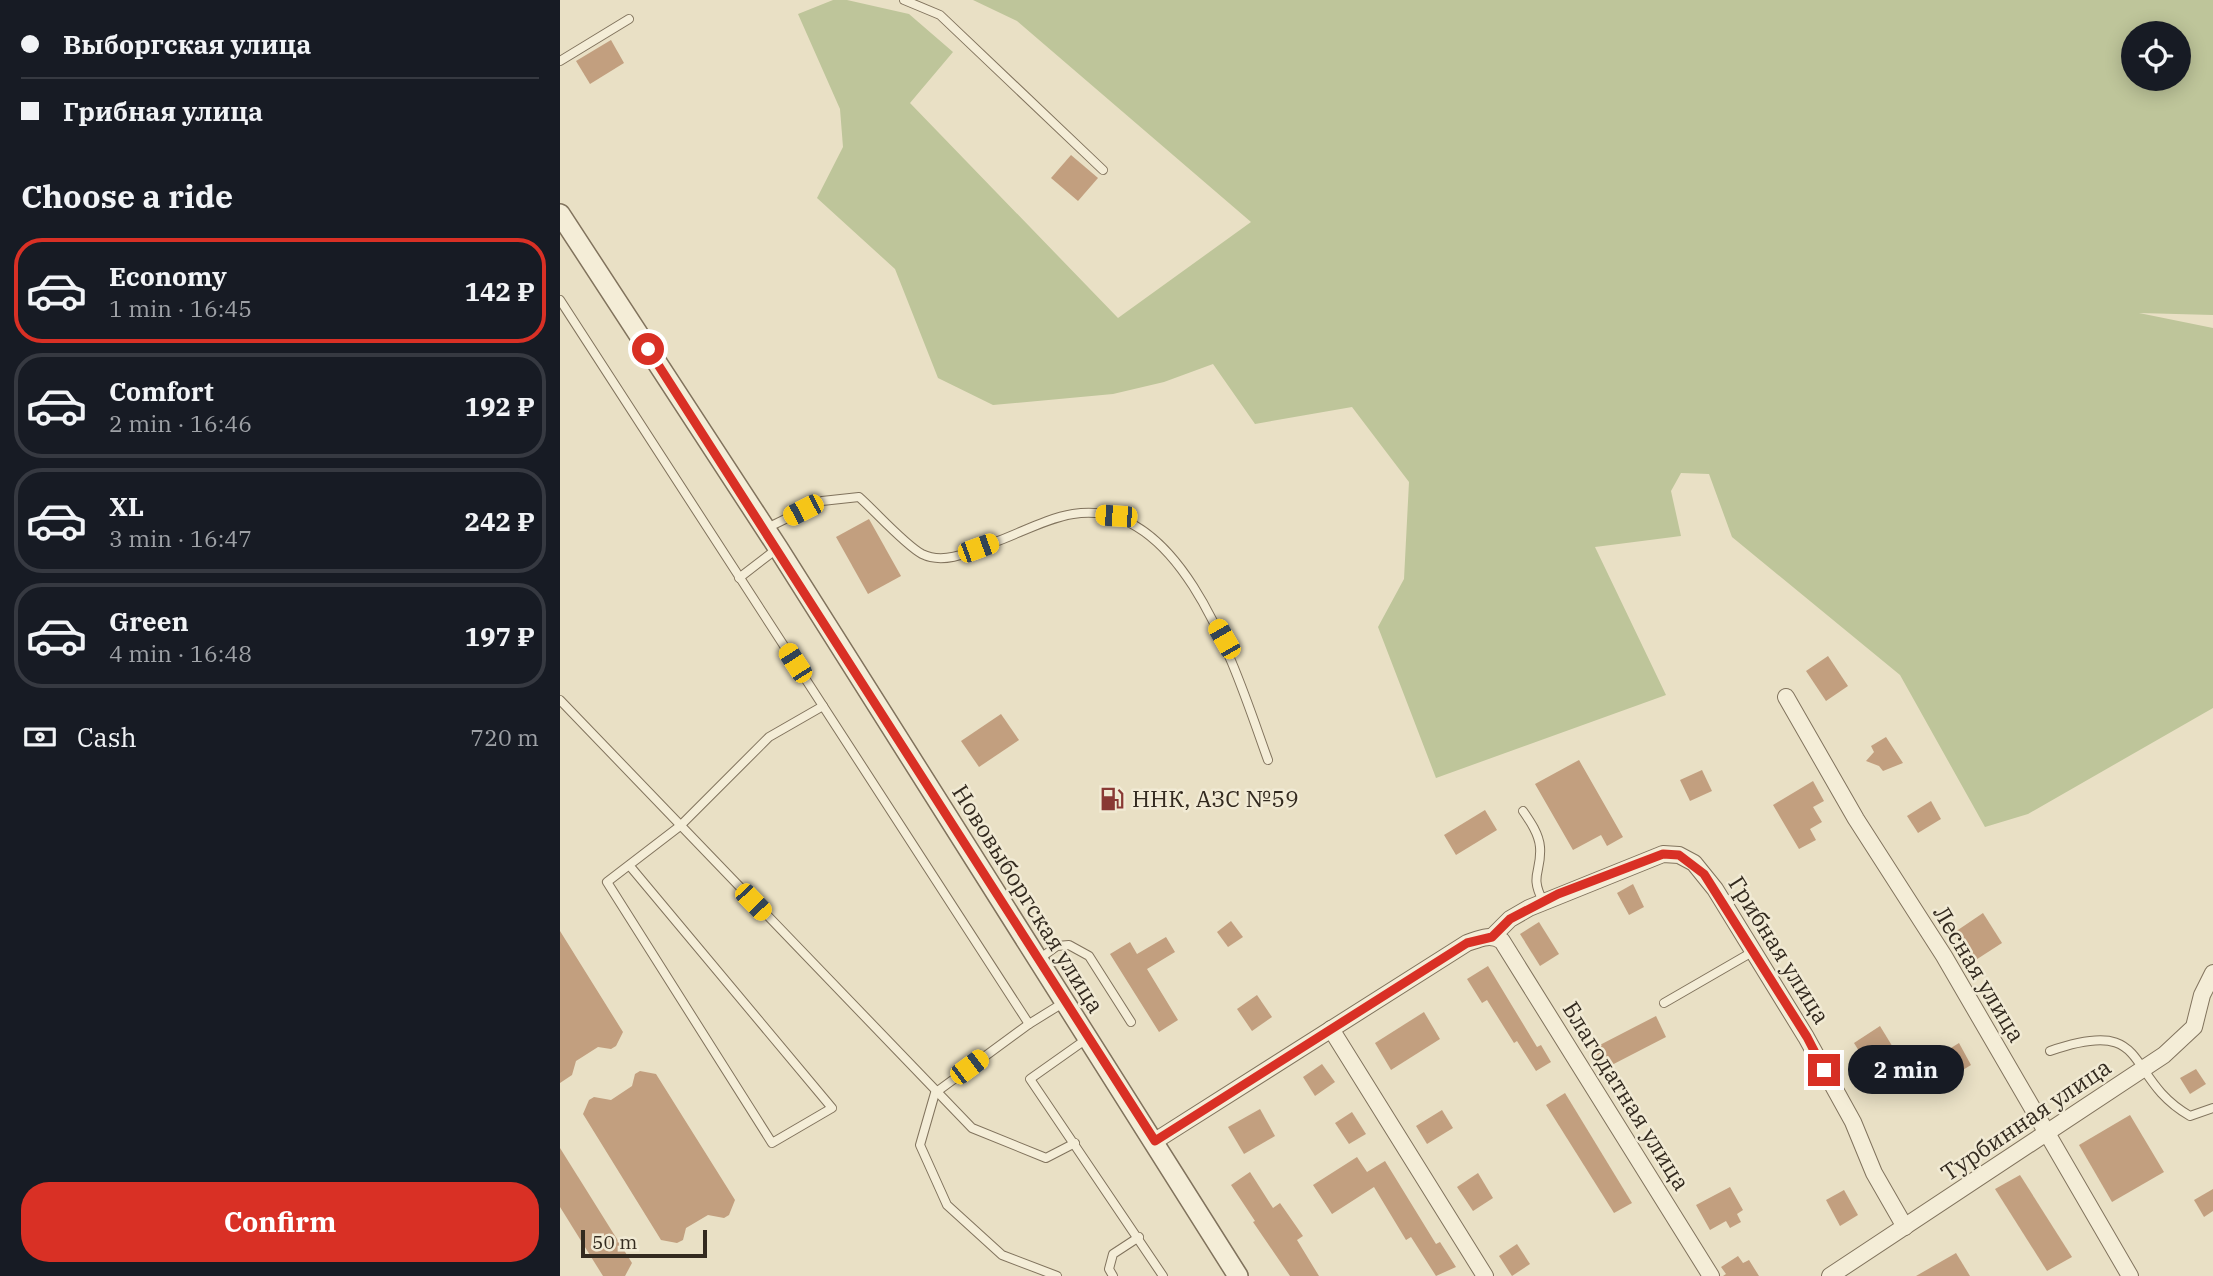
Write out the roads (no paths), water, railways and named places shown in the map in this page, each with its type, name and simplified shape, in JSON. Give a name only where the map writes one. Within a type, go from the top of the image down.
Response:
[{"type":"street","name":"Нововыборгская улица","points":[[560,214],[778,548],[1063,1003],[1155,1141],[1238,1276]]},
{"type":"street","name":"Лесная улица","points":[[1786,697],[1856,819],[1944,956],[2130,1276]]},
{"type":"street","name":"Грибная улица","points":[[1497,939],[1510,919],[1543,901],[1663,854],[1679,855],[1704,874],[1807,1037],[1853,1122],[1874,1173],[1905,1227]]},
{"type":"street","points":[[1155,1141],[1467,943],[1497,939]]},
{"type":"street","name":"Благодатная улица","points":[[1497,939],[1711,1276]]},
{"type":"street","name":"Турбинная улица","points":[[1830,1276],[2048,1133],[2180,1041],[2194,1027],[2202,995],[2213,973]]},
{"type":"street","points":[[1331,1030],[1485,1276]]},
{"type":"lane","points":[[904,0],[940,15],[1103,170]]},
{"type":"lane","points":[[560,61],[629,19]]},
{"type":"lane","points":[[560,300],[1029,1024]]},
{"type":"lane","points":[[765,529],[822,501],[859,497],[923,554],[953,557],[1074,513],[1116,516],[1158,539],[1195,591],[1224,639],[1268,760]]},
{"type":"lane","points":[[739,578],[778,548]]},
{"type":"lane","points":[[560,700],[935,1093],[972,1128],[1046,1157],[1075,1143]]},
{"type":"lane","points":[[629,865],[832,1108],[772,1143],[607,883],[629,865],[680,826],[769,737],[823,706]]},
{"type":"lane","points":[[1522,811],[1538,838],[1539,863],[1534,878],[1543,901]]},
{"type":"lane","points":[[1037,961],[1057,946],[1079,949],[1089,956],[1132,1022]]},
{"type":"lane","points":[[1664,1003],[1754,951]]},
{"type":"lane","points":[[1057,1276],[1002,1255],[947,1205],[920,1145],[935,1093],[1029,1024],[1063,1003]]},
{"type":"lane","points":[[1088,1038],[1030,1079],[1163,1276]]},
{"type":"lane","points":[[2050,1051],[2094,1039],[2113,1040],[2128,1048],[2169,1104],[2190,1116],[2213,1108]]},
{"type":"lane","points":[[1114,1276],[1109,1269],[1113,1254],[1139,1237]]},
{"type":"place","name":"ННК, АЗС №59","points":[[1112,799]]}]
